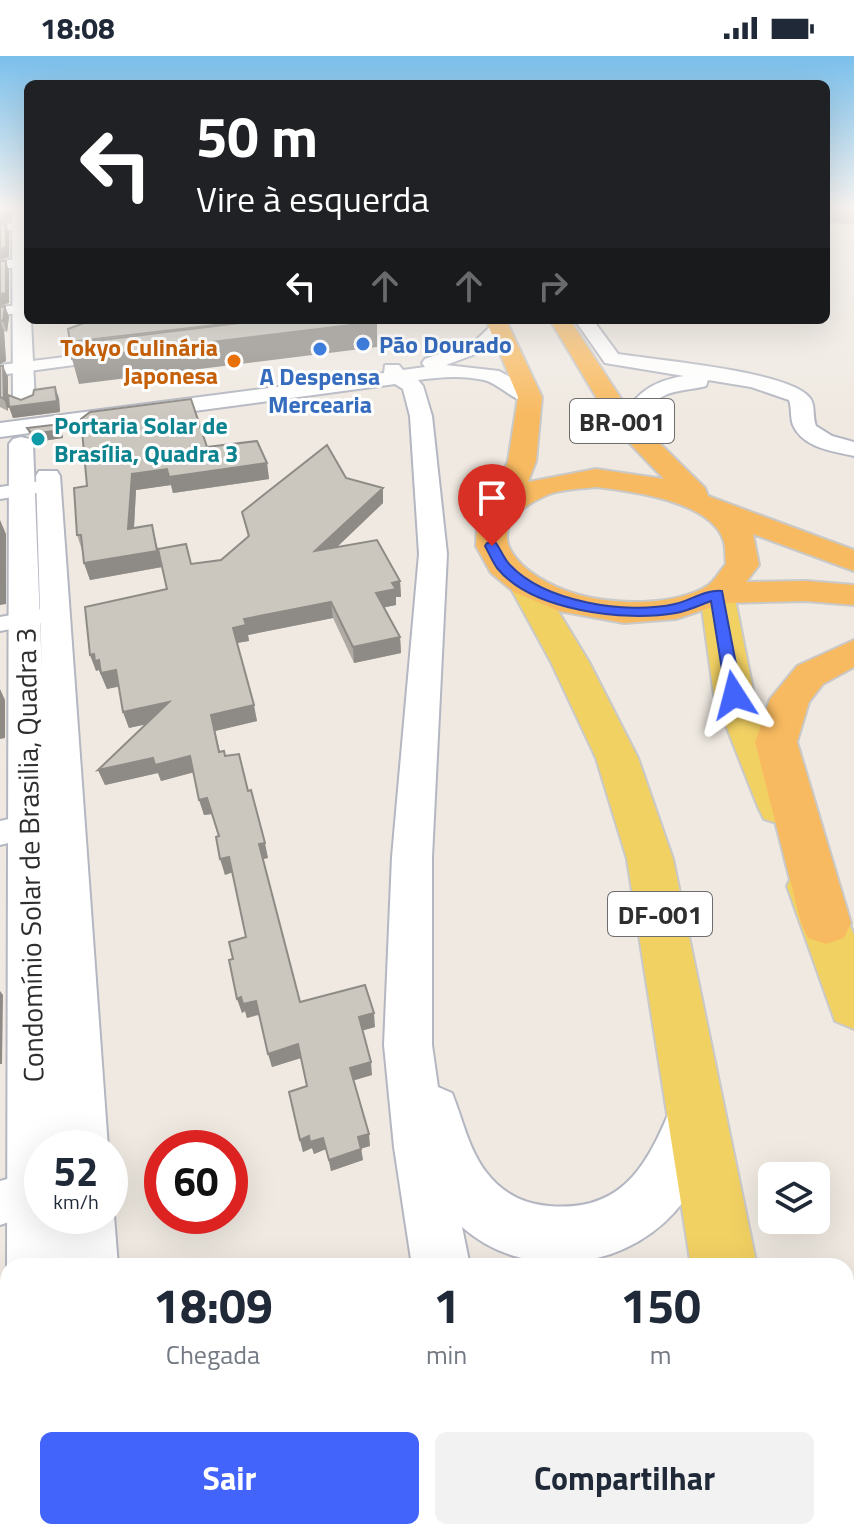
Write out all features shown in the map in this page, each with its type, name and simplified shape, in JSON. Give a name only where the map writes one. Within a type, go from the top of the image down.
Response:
[{"type":"highway","name":"BR-001","points":[[498,324],[530,397],[522,461],[504,507],[492,525],[492,546],[503,566],[526,585],[571,604],[624,612],[676,609],[719,594],[806,591],[854,595]]},
{"type":"highway","name":"BR-001","points":[[563,324],[629,429],[738,535],[743,565],[719,594]]},
{"type":"highway","name":"BR-001","points":[[504,507],[542,486],[596,478],[654,485],[854,561]]},
{"type":"highway","points":[[826,923],[776,742],[790,699],[810,675],[854,652]]},
{"type":"main road","name":"DF-001","points":[[526,585],[570,662],[617,758],[650,859],[723,1258]]},
{"type":"main road","points":[[719,594],[734,695],[826,923],[854,1004]]},
{"type":"street","points":[[0,311],[24,308]]},
{"type":"street","points":[[27,324],[32,366]]},
{"type":"street","points":[[32,366],[38,324]]},
{"type":"street","points":[[460,364],[482,345],[498,324]]},
{"type":"street","points":[[587,324],[612,359],[774,387],[796,396],[802,402],[801,418],[806,429],[824,440],[854,449]]},
{"type":"street","points":[[0,370],[131,354]]},
{"type":"street","points":[[29,432],[460,364],[492,375],[530,397]]},
{"type":"street","name":"Condomínio Solar de Brasilia, Quadra 3","points":[[27,1130],[31,826],[26,620],[32,366]]},
{"type":"street","points":[[397,374],[413,386],[421,416],[433,554],[412,857],[408,1045],[420,1147],[440,1258]]},
{"type":"street","points":[[629,429],[634,412],[646,397],[681,381],[750,388],[774,387]]},
{"type":"street","name":"Condomínio Solar de Brasilia, Quadra 3","points":[[31,826],[79,1130]]},
{"type":"street","points":[[409,979],[439,1139],[461,1182],[486,1211],[519,1229],[566,1236],[612,1227],[663,1184],[675,1165],[696,1108]]},
{"type":"street","name":"Condomínio Solar de Brasilia, Quadra 3","points":[[31,1234],[35,1258]]},
{"type":"street","points":[[87,1234],[89,1258]]},
{"type":"building","points":[[0,278],[6,278],[6,293],[0,294]]},
{"type":"building","points":[[5,306],[3,321],[0,320],[0,307]]},
{"type":"building","points":[[81,324],[225,324],[70,342],[68,329]]},
{"type":"building","points":[[232,324],[360,324],[72,359],[69,344]]},
{"type":"building","points":[[0,366],[3,366],[4,399],[0,397]]},
{"type":"building","points":[[55,387],[57,401],[9,407],[8,395],[21,400],[33,395],[34,390]]},
{"type":"building","points":[[191,399],[207,447],[257,441],[267,463],[169,477],[167,469],[132,474],[128,529],[152,525],[157,551],[84,563],[81,535],[77,535],[74,488],[87,486],[81,419],[90,412]]},
{"type":"building","points":[[60,424],[61,430],[32,434],[27,428]]},
{"type":"building","points":[[327,445],[346,478],[383,488],[315,551],[377,540],[400,581],[392,583],[396,589],[376,593],[400,637],[353,647],[331,602],[244,619],[246,625],[233,628],[254,705],[211,715],[219,752],[224,751],[225,756],[239,754],[248,791],[251,790],[265,843],[259,844],[300,1002],[365,985],[374,1013],[359,1017],[371,1062],[350,1068],[369,1134],[358,1137],[361,1149],[329,1160],[323,1138],[310,1142],[309,1136],[300,1140],[289,1092],[307,1086],[298,1044],[268,1054],[256,1001],[243,1004],[241,997],[237,999],[229,960],[233,959],[229,942],[246,937],[229,857],[220,859],[216,837],[219,836],[207,798],[199,800],[190,756],[155,765],[153,758],[98,770],[169,702],[123,712],[116,670],[101,673],[99,660],[95,661],[94,654],[90,655],[85,607],[167,589],[158,549],[186,544],[191,564],[221,560],[249,536],[242,512]]},
{"type":"place","name":"Pão Dourado","points":[[363,344]]},
{"type":"place","name":"A Despensa Mercearia","points":[[320,349]]},
{"type":"place","name":"Tokyo Culinária Japonesa","points":[[234,361]]},
{"type":"place","name":"Portaria Solar de Brasília, Quadra 3","points":[[38,439]]},
{"type":"route","points":[[492,546],[503,566],[526,585],[571,604],[624,612],[650,611],[676,609],[717,594],[734,695]]}]
